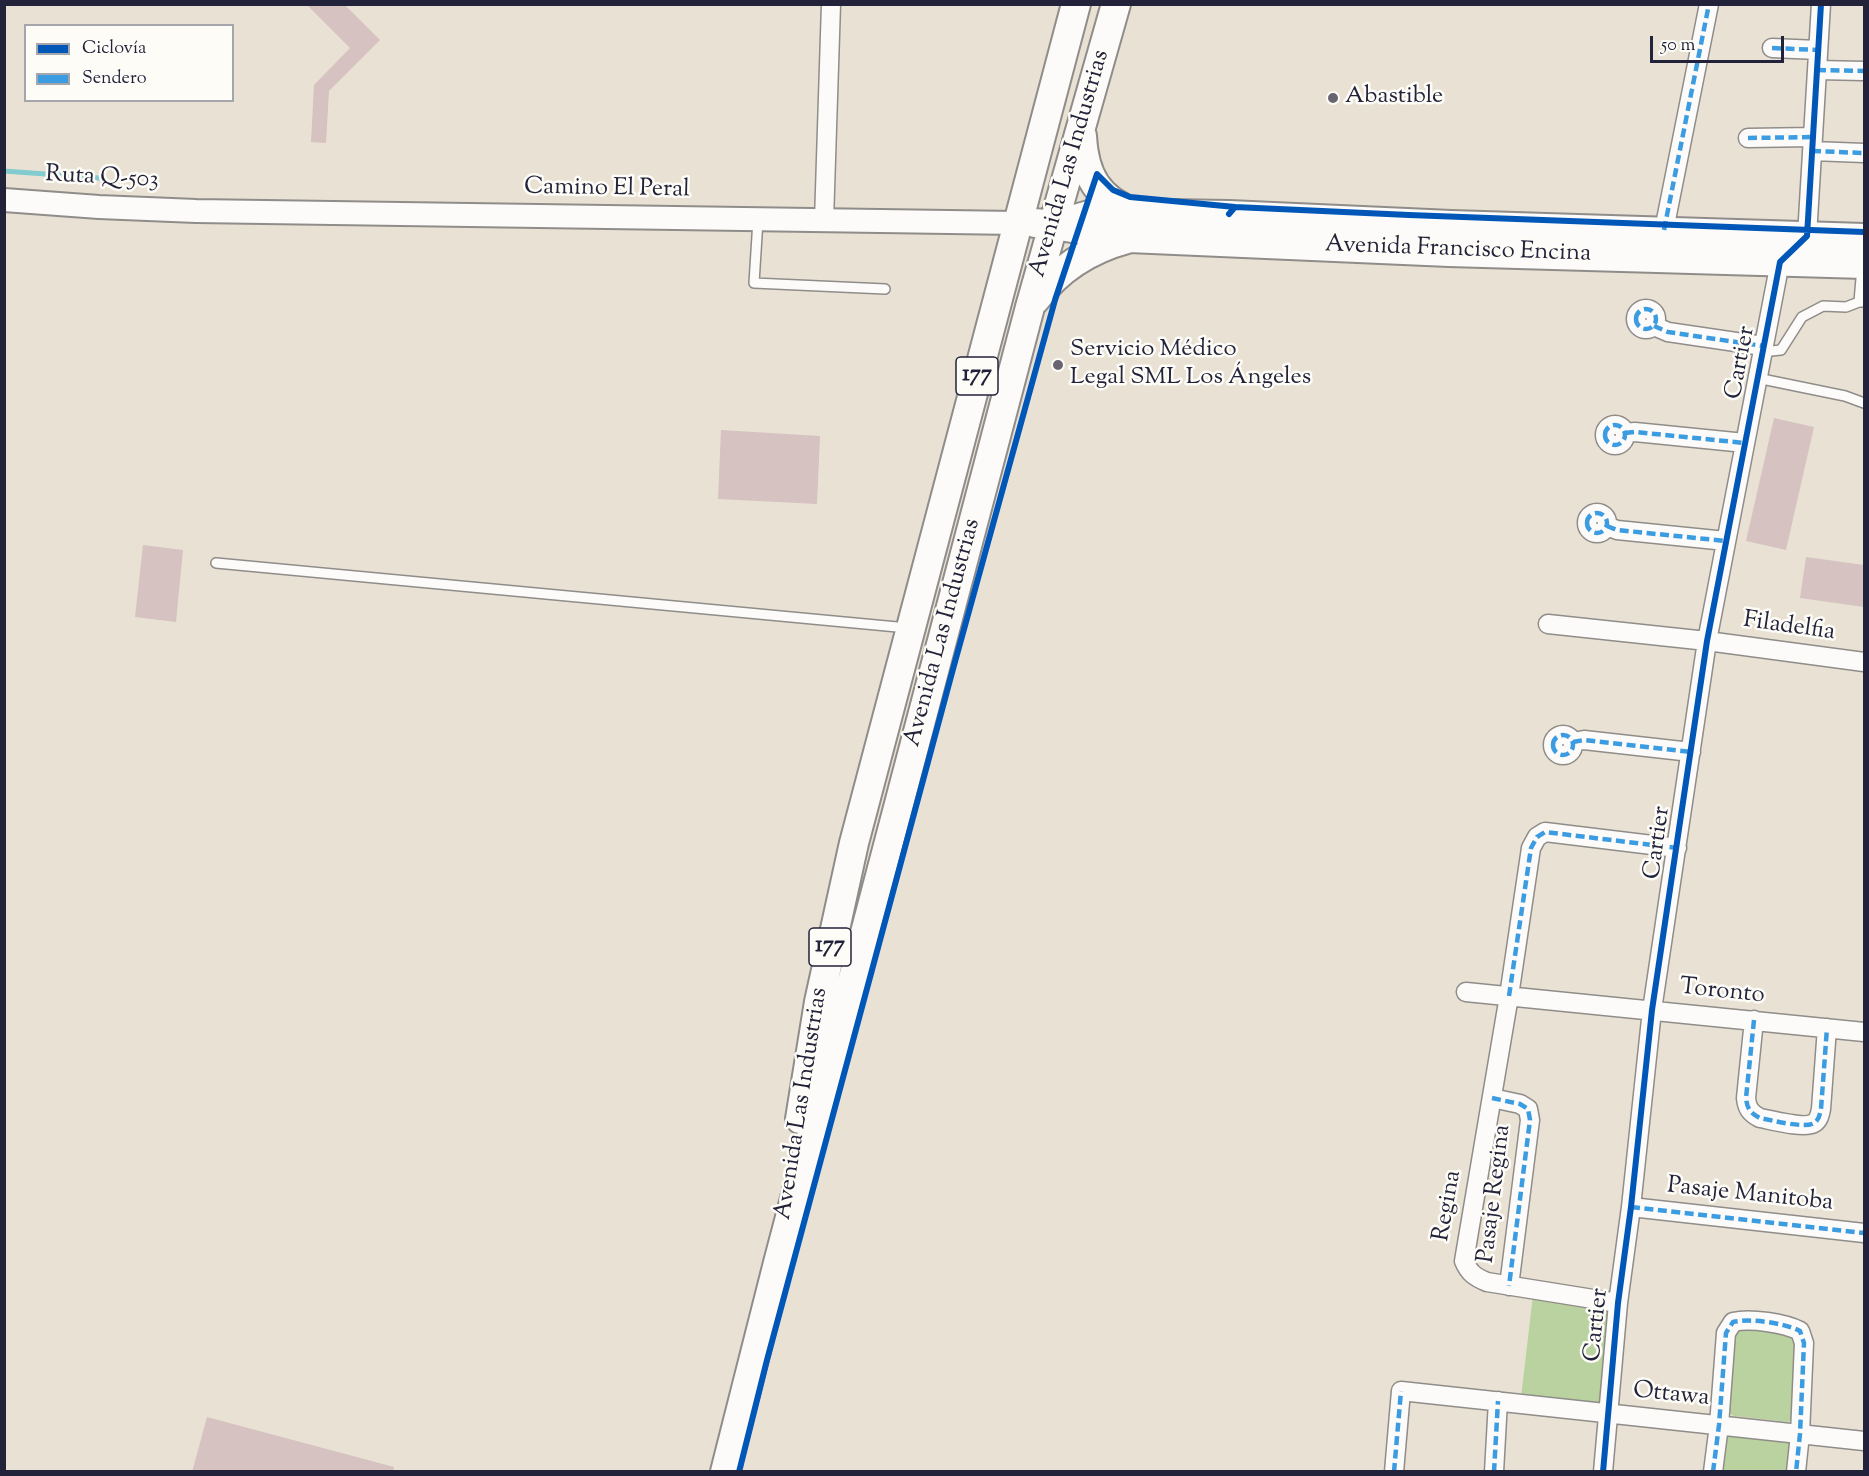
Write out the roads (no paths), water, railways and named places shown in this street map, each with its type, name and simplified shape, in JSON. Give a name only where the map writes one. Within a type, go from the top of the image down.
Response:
[{"type":"main road","name":"Avenida Las Industrias","points":[[778,1263],[810,1052],[833,933],[854,843],[1076,4]]},
{"type":"main road","name":"Avenida Las Industrias","points":[[725,1472],[1030,307],[1116,4]]},
{"type":"main road","points":[[1030,307],[1053,279],[1068,267],[1133,226],[1094,183],[1085,163],[1082,128]]},
{"type":"main road","name":"Avenida Francisco Encina","points":[[1017,223],[1054,224],[1102,235],[1133,226],[1227,228],[1450,238],[1780,262],[1864,256]]},
{"type":"main road","name":"Avenida Francisco Encina","points":[[1450,238],[1664,230],[1807,236],[1864,256]]},
{"type":"street","points":[[824,221],[831,4]]},
{"type":"street","points":[[1664,230],[1709,4]]},
{"type":"street","points":[[1780,262],[1807,236],[1821,4]]},
{"type":"street","points":[[1772,48],[1818,50]]},
{"type":"street","points":[[1817,70],[1864,71]]},
{"type":"street","points":[[1748,138],[1813,144],[1864,153]]},
{"type":"street","name":"Ruta Q-503","points":[[4,200],[196,211]]},
{"type":"street","name":"Camino El Peral","points":[[196,211],[1017,223]]},
{"type":"street","name":"Cartier","points":[[1603,1472],[1618,1303],[1631,1207],[1652,1010],[1707,641],[1780,262]]},
{"type":"street","points":[[1654,326],[1668,332],[1763,346]]},
{"type":"street","points":[[1625,433],[1635,432],[1745,443]]},
{"type":"street","points":[[1607,526],[1617,530],[1726,541]]},
{"type":"street","name":"Filadelfia","points":[[1548,624],[1707,641],[1864,662]]},
{"type":"street","points":[[1573,742],[1584,740],[1690,752]]},
{"type":"street","name":"Regina","points":[[1618,1303],[1487,1282],[1468,1271],[1464,1261],[1509,996],[1531,848],[1537,837],[1545,832],[1677,848]]},
{"type":"street","name":"Toronto","points":[[1466,992],[1864,1032]]},
{"type":"street","points":[[1754,1020],[1747,1108],[1753,1115],[1760,1118],[1805,1125],[1814,1124],[1821,1109],[1827,1028]]},
{"type":"street","name":"Pasaje Regina","points":[[1492,1098],[1520,1104],[1528,1109],[1530,1120],[1509,1286]]},
{"type":"street","name":"Pasaje Manitoba","points":[[1631,1207],[1864,1233]]},
{"type":"street","points":[[1713,1472],[1726,1333],[1733,1322],[1743,1320],[1790,1326],[1800,1331],[1804,1343],[1796,1472]]},
{"type":"street","name":"Ottawa","points":[[1394,1472],[1401,1391],[1864,1441]]},
{"type":"street","points":[[1494,1472],[1498,1401]]},
{"type":"lane","points":[[758,220],[754,283],[885,289]]},
{"type":"lane","points":[[1763,346],[1771,351],[1780,350],[1802,317],[1823,306],[1846,307],[1862,302],[1864,256]]},
{"type":"lane","points":[[1758,378],[1845,396],[1864,403]]},
{"type":"lane","points":[[216,563],[910,628]]},
{"type":"waterway","points":[[4,171],[100,178]]},
{"type":"place","name":"Abastible","points":[[1333,98]]},
{"type":"place","name":"Servicio Médico Legal SML Los Ángeles","points":[[1058,365]]}]
